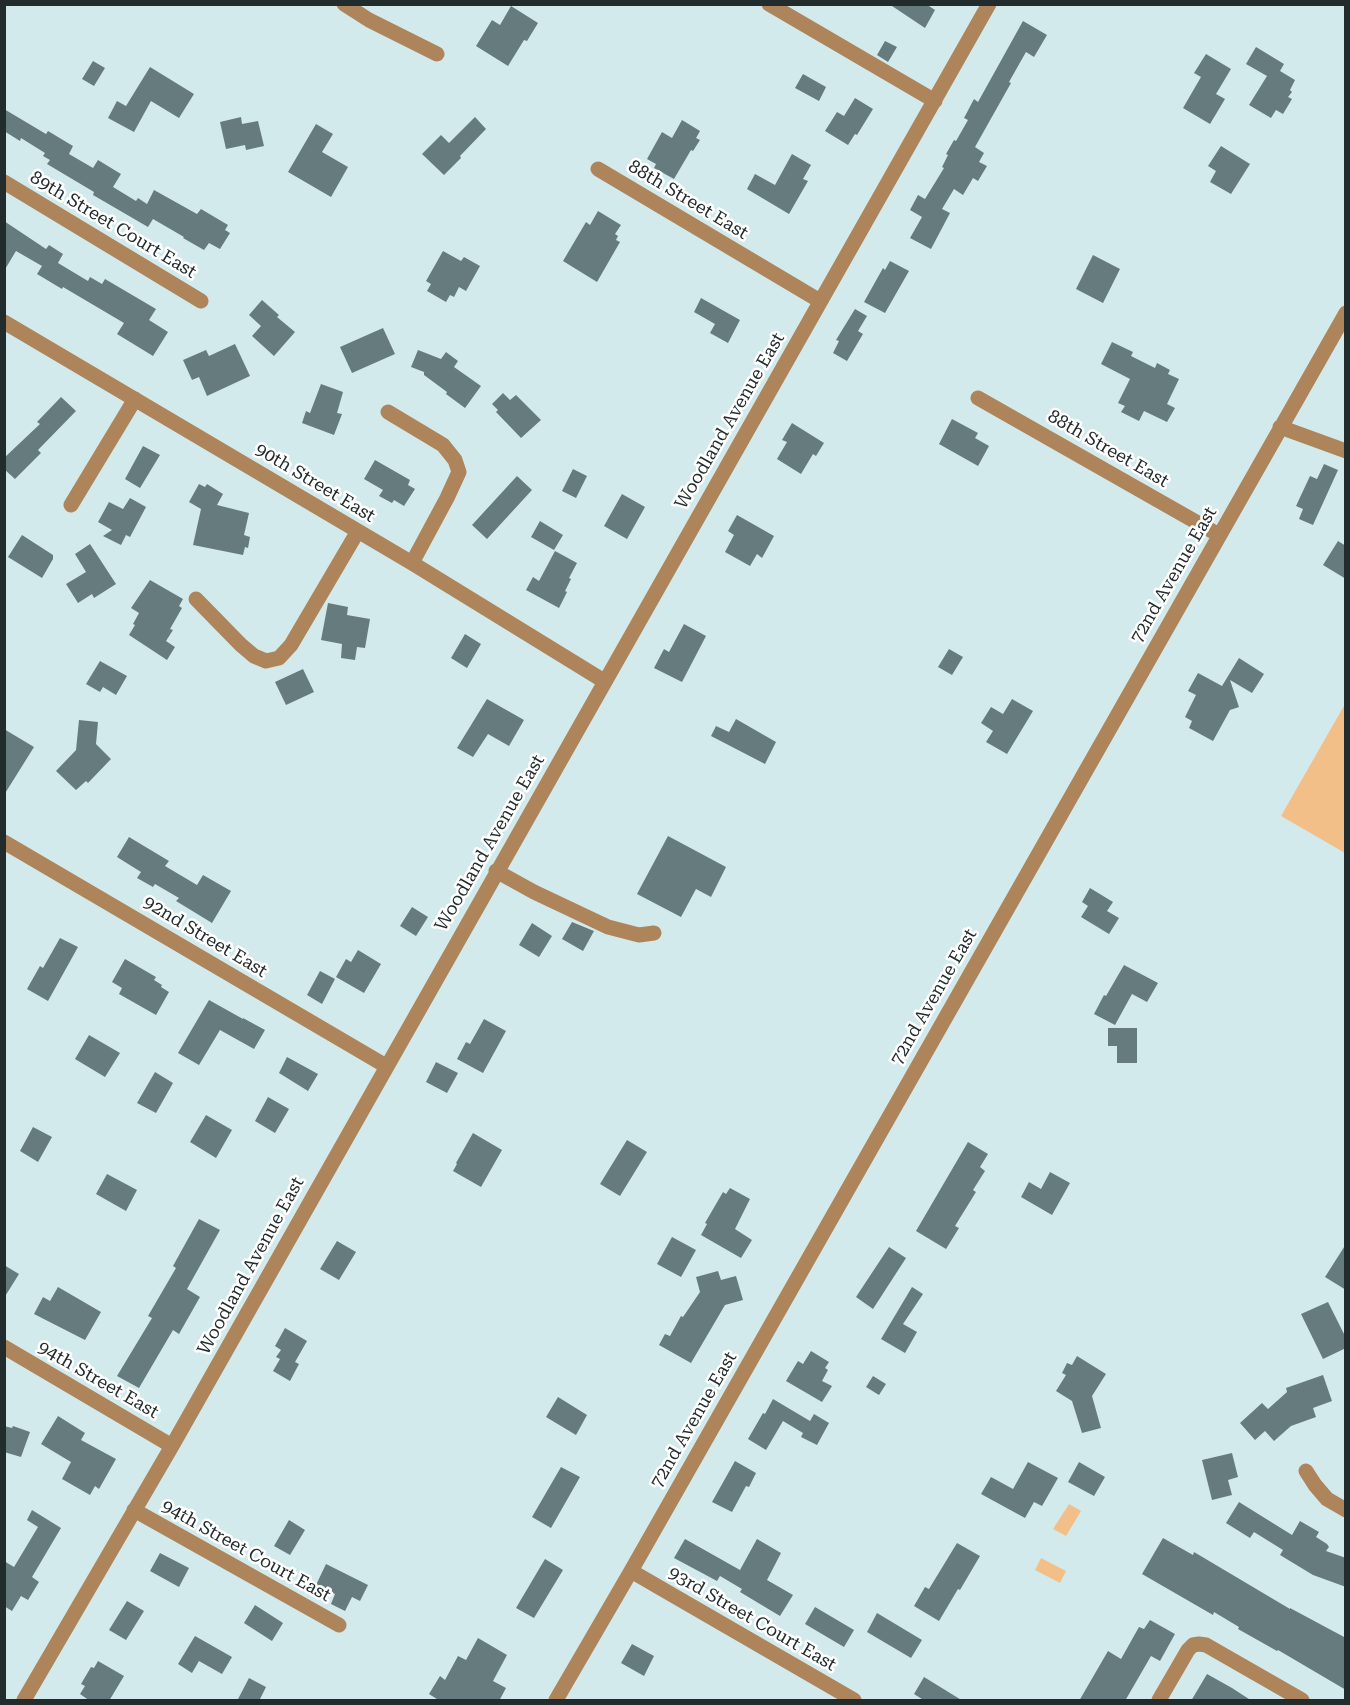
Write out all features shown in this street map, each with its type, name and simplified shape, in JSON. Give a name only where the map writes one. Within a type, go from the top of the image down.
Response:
[{"type":"street","points":[[344,4],[369,20],[437,54]]},
{"type":"street","points":[[769,4],[935,100]]},
{"type":"street","name":"Woodland Avenue East","points":[[24,1701],[172,1446],[989,4]]},
{"type":"street","name":"88th Street East","points":[[598,169],[820,301]]},
{"type":"street","name":"89th Street Court East","points":[[4,182],[201,301]]},
{"type":"street","name":"72nd Avenue East","points":[[556,1701],[1346,313]]},
{"type":"street","name":"90th Street East","points":[[4,322],[412,563],[604,681]]},
{"type":"street","name":"88th Street East","points":[[978,398],[1218,535]]},
{"type":"street","points":[[70,505],[135,399]]},
{"type":"street","points":[[388,411],[443,445],[455,460],[459,472],[412,563]]},
{"type":"street","points":[[1280,427],[1346,451]]},
{"type":"street","points":[[196,599],[254,656],[267,661],[279,658],[291,645],[358,531]]},
{"type":"street","name":"92nd Street East","points":[[4,842],[386,1066]]},
{"type":"street","points":[[496,871],[608,927],[639,935],[654,933]]},
{"type":"street","name":"94th Street East","points":[[4,1347],[172,1446]]},
{"type":"street","points":[[1306,1471],[1327,1499],[1346,1510]]},
{"type":"street","name":"94th Street Court East","points":[[134,1510],[339,1625]]},
{"type":"street","name":"93rd Street Court East","points":[[631,1571],[854,1701]]},
{"type":"street","points":[[1159,1701],[1188,1650],[1193,1645],[1199,1644],[1206,1645],[1302,1701]]},
{"type":"shaded area","points":[[1345,704],[1345,853],[1281,816]]},
{"type":"shaded area","points":[[1069,1504],[1081,1511],[1066,1536],[1053,1529]]},
{"type":"shaded area","points":[[1041,1558],[1066,1571],[1060,1583],[1035,1570]]},
{"type":"building","points":[[889,4],[926,4],[935,10],[925,28]]},
{"type":"building","points":[[511,6],[538,23],[508,66],[476,46],[492,20],[500,25]]},
{"type":"building","points":[[1023,21],[1047,35],[1034,57],[1026,52],[1009,82],[1011,83],[975,147],[984,153],[979,162],[987,166],[978,181],[973,178],[963,195],[954,189],[942,209],[950,213],[931,249],[910,238],[922,217],[910,210],[918,195],[925,199],[944,168],[942,167],[948,155],[946,154],[968,120],[964,118],[974,99],[978,102]]},
{"type":"building","points":[[885,41],[897,47],[888,62],[877,55]]},
{"type":"building","points":[[1256,47],[1284,64],[1280,71],[1295,80],[1288,97],[1292,99],[1283,114],[1276,110],[1271,118],[1249,105],[1267,76],[1246,64]]},
{"type":"building","points":[[1206,54],[1231,69],[1216,94],[1225,99],[1210,124],[1183,108],[1201,77],[1194,73]]},
{"type":"building","points":[[93,61],[105,68],[94,86],[82,79]]},
{"type":"building","points":[[150,67],[194,94],[179,118],[151,101],[134,132],[108,118],[117,101],[126,106]]},
{"type":"building","points":[[803,74],[826,87],[819,101],[795,88]]},
{"type":"building","points":[[855,98],[873,109],[848,145],[825,131],[837,112],[844,116]]},
{"type":"building","points":[[4,109],[46,134],[48,131],[73,146],[69,154],[93,168],[98,160],[121,174],[113,187],[136,201],[138,198],[147,204],[154,190],[197,214],[201,209],[228,225],[225,230],[230,233],[220,249],[209,243],[204,250],[153,219],[148,227],[93,195],[94,192],[47,164],[50,160],[43,156],[45,153],[21,138],[20,141],[4,131]]},
{"type":"building","points":[[241,117],[242,124],[258,121],[264,146],[246,150],[245,145],[226,149],[220,122]]},
{"type":"building","points":[[475,117],[486,129],[444,175],[422,154],[441,135],[449,143]]},
{"type":"building","points":[[682,120],[700,131],[696,138],[700,140],[693,151],[691,150],[674,179],[654,168],[656,164],[647,159],[662,132],[672,138]]},
{"type":"building","points":[[316,124],[333,134],[322,152],[348,167],[331,197],[288,172]]},
{"type":"building","points":[[1221,146],[1250,164],[1231,194],[1210,182],[1216,171],[1208,166]]},
{"type":"building","points":[[792,154],[811,165],[803,179],[808,181],[789,214],[747,189],[755,174],[775,185]]},
{"type":"building","points":[[598,211],[621,225],[615,234],[618,236],[616,240],[620,242],[597,282],[563,261],[586,222],[590,225]]},
{"type":"building","points":[[4,221],[46,249],[49,245],[63,254],[58,263],[88,281],[90,277],[102,284],[105,279],[156,309],[149,320],[168,332],[153,356],[117,334],[124,323],[37,274],[42,266],[16,251],[4,271]]},
{"type":"building","points":[[443,251],[461,261],[464,257],[480,266],[466,291],[459,287],[454,297],[450,295],[446,302],[427,291],[431,284],[426,281]]},
{"type":"building","points":[[1093,255],[1120,269],[1103,303],[1076,289]]},
{"type":"building","points":[[890,261],[909,271],[885,313],[864,302],[883,268],[885,270]]},
{"type":"building","points":[[701,298],[740,320],[728,343],[710,333],[715,324],[694,312]]},
{"type":"building","points":[[262,300],[295,332],[274,356],[252,336],[261,326],[249,315]]},
{"type":"building","points":[[855,309],[867,316],[858,331],[863,334],[847,361],[833,353],[839,341],[836,340]]},
{"type":"building","points":[[383,328],[395,354],[352,373],[340,347]]},
{"type":"building","points":[[1112,342],[1133,352],[1131,356],[1155,368],[1157,363],[1170,370],[1168,374],[1179,379],[1167,404],[1175,408],[1167,422],[1144,411],[1139,421],[1121,412],[1125,406],[1118,403],[1130,379],[1101,364]]},
{"type":"building","points":[[235,344],[250,376],[207,396],[199,377],[192,380],[183,360],[206,350],[209,356]]},
{"type":"building","points":[[418,350],[441,359],[446,352],[458,361],[454,367],[481,386],[465,408],[424,375],[424,372],[411,367]]},
{"type":"building","points":[[321,384],[343,392],[337,413],[342,414],[334,435],[302,423],[306,411],[310,413]]},
{"type":"building","points":[[503,393],[510,400],[516,395],[541,420],[521,438],[496,412],[498,410],[492,404]]},
{"type":"building","points":[[61,397],[76,411],[38,450],[41,453],[15,479],[4,469],[4,458],[40,424],[37,422]]},
{"type":"building","points":[[952,419],[978,433],[975,438],[989,446],[978,466],[939,444]]},
{"type":"building","points":[[792,423],[824,443],[816,456],[813,454],[801,474],[777,459],[787,442],[782,440]]},
{"type":"building","points":[[143,446],[160,455],[140,488],[125,479]]},
{"type":"building","points":[[375,460],[410,480],[408,485],[415,489],[404,506],[394,500],[392,503],[379,496],[383,490],[364,479]]},
{"type":"building","points":[[1324,464],[1338,470],[1313,525],[1299,519],[1303,509],[1296,506],[1310,476],[1317,479]]},
{"type":"building","points":[[573,469],[587,476],[576,498],[562,491]]},
{"type":"building","points":[[517,476],[532,490],[487,539],[472,525]]},
{"type":"building","points":[[199,484],[205,487],[207,484],[223,494],[217,505],[249,513],[244,535],[250,537],[248,548],[245,547],[243,555],[193,545],[201,509],[189,502]]},
{"type":"building","points":[[622,494],[645,507],[627,539],[604,526]]},
{"type":"building","points":[[130,498],[146,507],[130,537],[126,535],[121,545],[103,536],[112,530],[98,522],[109,502],[123,509]]},
{"type":"building","points":[[737,515],[774,536],[762,558],[757,554],[750,566],[725,552],[734,535],[728,531]]},
{"type":"building","points":[[540,521],[563,535],[554,550],[531,537]]},
{"type":"building","points":[[22,535],[53,555],[42,578],[8,557]]},
{"type":"building","points":[[1338,541],[1346,546],[1346,579],[1323,565]]},
{"type":"building","points":[[90,544],[116,584],[94,598],[92,594],[78,603],[66,584],[86,572],[75,554]]},
{"type":"building","points":[[555,551],[577,563],[569,578],[571,579],[565,591],[567,592],[559,608],[526,590],[533,577],[539,581]]},
{"type":"building","points":[[150,580],[183,599],[179,606],[182,608],[166,641],[175,647],[167,660],[129,635],[139,613],[131,608]]},
{"type":"building","points":[[328,603],[348,607],[347,615],[370,619],[365,648],[357,647],[355,660],[341,658],[342,644],[321,640]]},
{"type":"building","points":[[684,624],[706,636],[682,682],[654,668],[664,649],[669,652]]},
{"type":"building","points":[[465,634],[481,644],[467,668],[451,658]]},
{"type":"building","points":[[949,649],[963,657],[952,675],[938,667]]},
{"type":"building","points":[[1239,658],[1264,674],[1252,693],[1230,680],[1239,707],[1230,710],[1213,741],[1189,728],[1192,721],[1185,717],[1196,695],[1188,691],[1198,673],[1222,686]]},
{"type":"building","points":[[100,661],[127,676],[116,695],[103,687],[100,692],[86,684]]},
{"type":"building","points":[[303,669],[314,692],[286,705],[275,682]]},
{"type":"building","points":[[487,699],[524,720],[509,746],[488,734],[473,757],[457,748]]},
{"type":"building","points":[[1012,699],[1033,711],[1007,754],[986,742],[993,731],[981,723],[991,707],[1003,714]]},
{"type":"building","points":[[736,719],[776,742],[765,764],[711,736],[716,726],[729,732]]},
{"type":"building","points":[[79,720],[98,722],[96,744],[111,759],[88,783],[86,781],[76,790],[56,771],[76,750]]},
{"type":"building","points":[[4,729],[34,747],[4,795]]},
{"type":"building","points":[[668,836],[726,867],[711,897],[696,889],[681,917],[637,894]]},
{"type":"building","points":[[129,837],[169,861],[165,866],[197,885],[203,875],[231,891],[212,923],[176,901],[179,898],[155,884],[153,887],[137,878],[141,872],[117,857]]},
{"type":"building","points":[[1090,888],[1113,902],[1107,911],[1119,918],[1109,934],[1081,917],[1088,906],[1082,902]]},
{"type":"building","points":[[412,907],[428,917],[416,936],[400,926]]},
{"type":"building","points":[[572,922],[594,931],[583,951],[562,939]]},
{"type":"building","points":[[532,923],[552,936],[539,957],[519,945]]},
{"type":"building","points":[[60,938],[78,947],[48,1001],[27,989],[40,966],[43,968]]},
{"type":"building","points":[[358,950],[381,964],[364,993],[336,977],[346,959],[351,962]]},
{"type":"building","points":[[125,959],[156,977],[154,980],[169,992],[156,1015],[119,994],[122,988],[112,982]]},
{"type":"building","points":[[1124,965],[1158,983],[1147,1002],[1132,994],[1115,1025],[1094,1014]]},
{"type":"building","points":[[320,971],[335,979],[322,1004],[307,995]]},
{"type":"building","points":[[209,1000],[265,1030],[254,1049],[220,1030],[199,1065],[178,1053]]},
{"type":"building","points":[[484,1019],[506,1031],[483,1073],[457,1059],[466,1042],[470,1044]]},
{"type":"building","points":[[1108,1028],[1137,1028],[1137,1063],[1117,1063],[1117,1046],[1108,1046]]},
{"type":"building","points":[[89,1035],[120,1053],[105,1077],[75,1059]]},
{"type":"building","points":[[287,1057],[318,1074],[308,1091],[279,1073]]},
{"type":"building","points":[[436,1062],[458,1073],[447,1093],[426,1082]]},
{"type":"building","points":[[155,1072],[173,1083],[156,1113],[137,1103]]},
{"type":"building","points":[[268,1097],[289,1109],[275,1133],[255,1121]]},
{"type":"building","points":[[206,1115],[232,1130],[216,1158],[190,1142]]},
{"type":"building","points":[[33,1127],[52,1137],[38,1162],[20,1151]]},
{"type":"building","points":[[473,1133],[502,1150],[481,1187],[453,1171]]},
{"type":"building","points":[[627,1140],[647,1152],[620,1196],[600,1184]]},
{"type":"building","points":[[968,1142],[988,1154],[980,1167],[985,1171],[973,1190],[976,1192],[955,1226],[959,1228],[946,1249],[916,1231]]},
{"type":"building","points":[[1050,1172],[1070,1183],[1052,1215],[1021,1197],[1029,1182],[1041,1189]]},
{"type":"building","points":[[107,1174],[137,1190],[126,1211],[96,1194]]},
{"type":"building","points":[[730,1188],[750,1199],[735,1229],[752,1240],[741,1258],[701,1235],[707,1224],[705,1223],[723,1192],[726,1194]]},
{"type":"building","points":[[199,1219],[220,1230],[187,1289],[200,1297],[179,1334],[173,1330],[139,1388],[117,1376],[152,1318],[148,1316],[176,1268],[173,1266]]},
{"type":"building","points":[[672,1237],[696,1250],[681,1277],[657,1264]]},
{"type":"building","points":[[337,1241],[356,1252],[339,1280],[320,1269]]},
{"type":"building","points":[[1346,1244],[1346,1290],[1325,1277]]},
{"type":"building","points":[[889,1247],[906,1258],[873,1309],[856,1297]]},
{"type":"building","points":[[4,1265],[19,1274],[4,1298]]},
{"type":"building","points":[[718,1271],[721,1280],[736,1276],[743,1300],[725,1305],[691,1363],[659,1345],[665,1334],[670,1336],[681,1316],[683,1317],[700,1292],[696,1277]]},
{"type":"building","points":[[58,1287],[101,1312],[85,1340],[34,1314],[43,1297],[50,1301]]},
{"type":"building","points":[[912,1287],[923,1294],[903,1324],[917,1332],[905,1353],[881,1339]]},
{"type":"building","points":[[1328,1302],[1346,1338],[1346,1348],[1323,1359],[1301,1314]]},
{"type":"building","points":[[285,1328],[307,1341],[295,1362],[299,1364],[290,1381],[273,1371],[280,1359],[276,1357],[281,1350],[275,1346]]},
{"type":"building","points":[[811,1351],[829,1362],[825,1368],[828,1370],[822,1381],[832,1386],[822,1402],[786,1381],[798,1361],[803,1364]]},
{"type":"building","points":[[1077,1356],[1106,1374],[1092,1396],[1101,1428],[1082,1433],[1072,1401],[1056,1391],[1066,1375],[1062,1373],[1067,1363],[1072,1365]]},
{"type":"building","points":[[1323,1375],[1332,1401],[1313,1408],[1316,1417],[1291,1426],[1274,1441],[1265,1431],[1255,1440],[1240,1423],[1262,1403],[1268,1409],[1287,1392],[1286,1388]]},
{"type":"building","points":[[873,1376],[886,1384],[879,1395],[866,1387]]},
{"type":"building","points":[[558,1397],[587,1415],[576,1435],[546,1417]]},
{"type":"building","points":[[773,1399],[810,1421],[814,1414],[829,1423],[817,1445],[801,1437],[803,1433],[783,1421],[766,1450],[748,1439]]},
{"type":"building","points":[[58,1416],[85,1433],[81,1440],[116,1459],[99,1489],[95,1486],[90,1495],[62,1479],[71,1462],[41,1444]]},
{"type":"building","points":[[4,1426],[12,1428],[13,1426],[30,1432],[21,1457],[4,1452]]},
{"type":"building","points":[[1232,1453],[1238,1477],[1228,1480],[1232,1495],[1212,1500],[1202,1460]]},
{"type":"building","points":[[735,1461],[756,1473],[732,1512],[712,1502]]},
{"type":"building","points":[[1028,1462],[1058,1478],[1042,1506],[1034,1502],[1025,1518],[981,1494],[991,1477],[1013,1489]]},
{"type":"building","points":[[1079,1462],[1105,1477],[1094,1496],[1068,1482]]},
{"type":"building","points":[[561,1467],[580,1477],[551,1528],[532,1517]]},
{"type":"building","points":[[1239,1502],[1292,1535],[1300,1521],[1319,1532],[1316,1537],[1327,1544],[1329,1547],[1326,1551],[1346,1558],[1346,1587],[1313,1575],[1280,1555],[1283,1550],[1254,1532],[1250,1538],[1226,1523]]},
{"type":"building","points":[[32,1510],[61,1528],[32,1577],[39,1582],[28,1600],[21,1596],[12,1611],[4,1606],[4,1561],[14,1567],[38,1527],[27,1520]]},
{"type":"building","points":[[289,1520],[305,1530],[290,1555],[274,1546]]},
{"type":"building","points":[[1163,1538],[1193,1555],[1194,1552],[1290,1609],[1346,1638],[1346,1690],[1238,1629],[1239,1627],[1214,1612],[1213,1615],[1142,1574]]},
{"type":"building","points":[[685,1539],[740,1570],[757,1539],[781,1553],[767,1580],[793,1595],[780,1616],[740,1592],[742,1589],[720,1576],[717,1581],[674,1558]]},
{"type":"building","points":[[957,1543],[980,1556],[939,1621],[914,1606],[925,1587],[929,1589]]},
{"type":"building","points":[[160,1553],[189,1568],[179,1587],[150,1571]]},
{"type":"building","points":[[545,1559],[563,1570],[534,1618],[516,1608]]},
{"type":"building","points":[[326,1564],[368,1585],[360,1601],[352,1597],[345,1611],[331,1604],[335,1594],[316,1585]]},
{"type":"building","points":[[127,1601],[144,1611],[126,1640],[109,1630]]},
{"type":"building","points":[[255,1605],[283,1623],[272,1641],[244,1623]]},
{"type":"building","points":[[815,1607],[854,1630],[844,1647],[805,1624]]},
{"type":"building","points":[[877,1613],[922,1640],[911,1658],[867,1632]]},
{"type":"building","points":[[1150,1620],[1175,1634],[1160,1661],[1151,1656],[1125,1701],[1079,1701],[1108,1651],[1121,1659],[1139,1627],[1144,1629]]},
{"type":"building","points":[[195,1636],[232,1657],[222,1674],[199,1661],[192,1673],[178,1664]]},
{"type":"building","points":[[478,1638],[507,1655],[493,1681],[506,1688],[499,1701],[440,1701],[429,1694],[440,1676],[445,1680],[458,1656],[466,1660]]},
{"type":"building","points":[[632,1644],[654,1656],[644,1676],[621,1663]]},
{"type":"building","points":[[98,1661],[124,1676],[109,1701],[90,1701],[80,1694],[85,1686],[81,1684],[91,1667],[94,1668]]},
{"type":"building","points":[[1207,1674],[1232,1688],[1252,1701],[1191,1701]]},
{"type":"building","points":[[924,1677],[963,1701],[925,1701],[914,1694]]},
{"type":"building","points":[[249,1678],[266,1687],[259,1701],[237,1701]]}]
